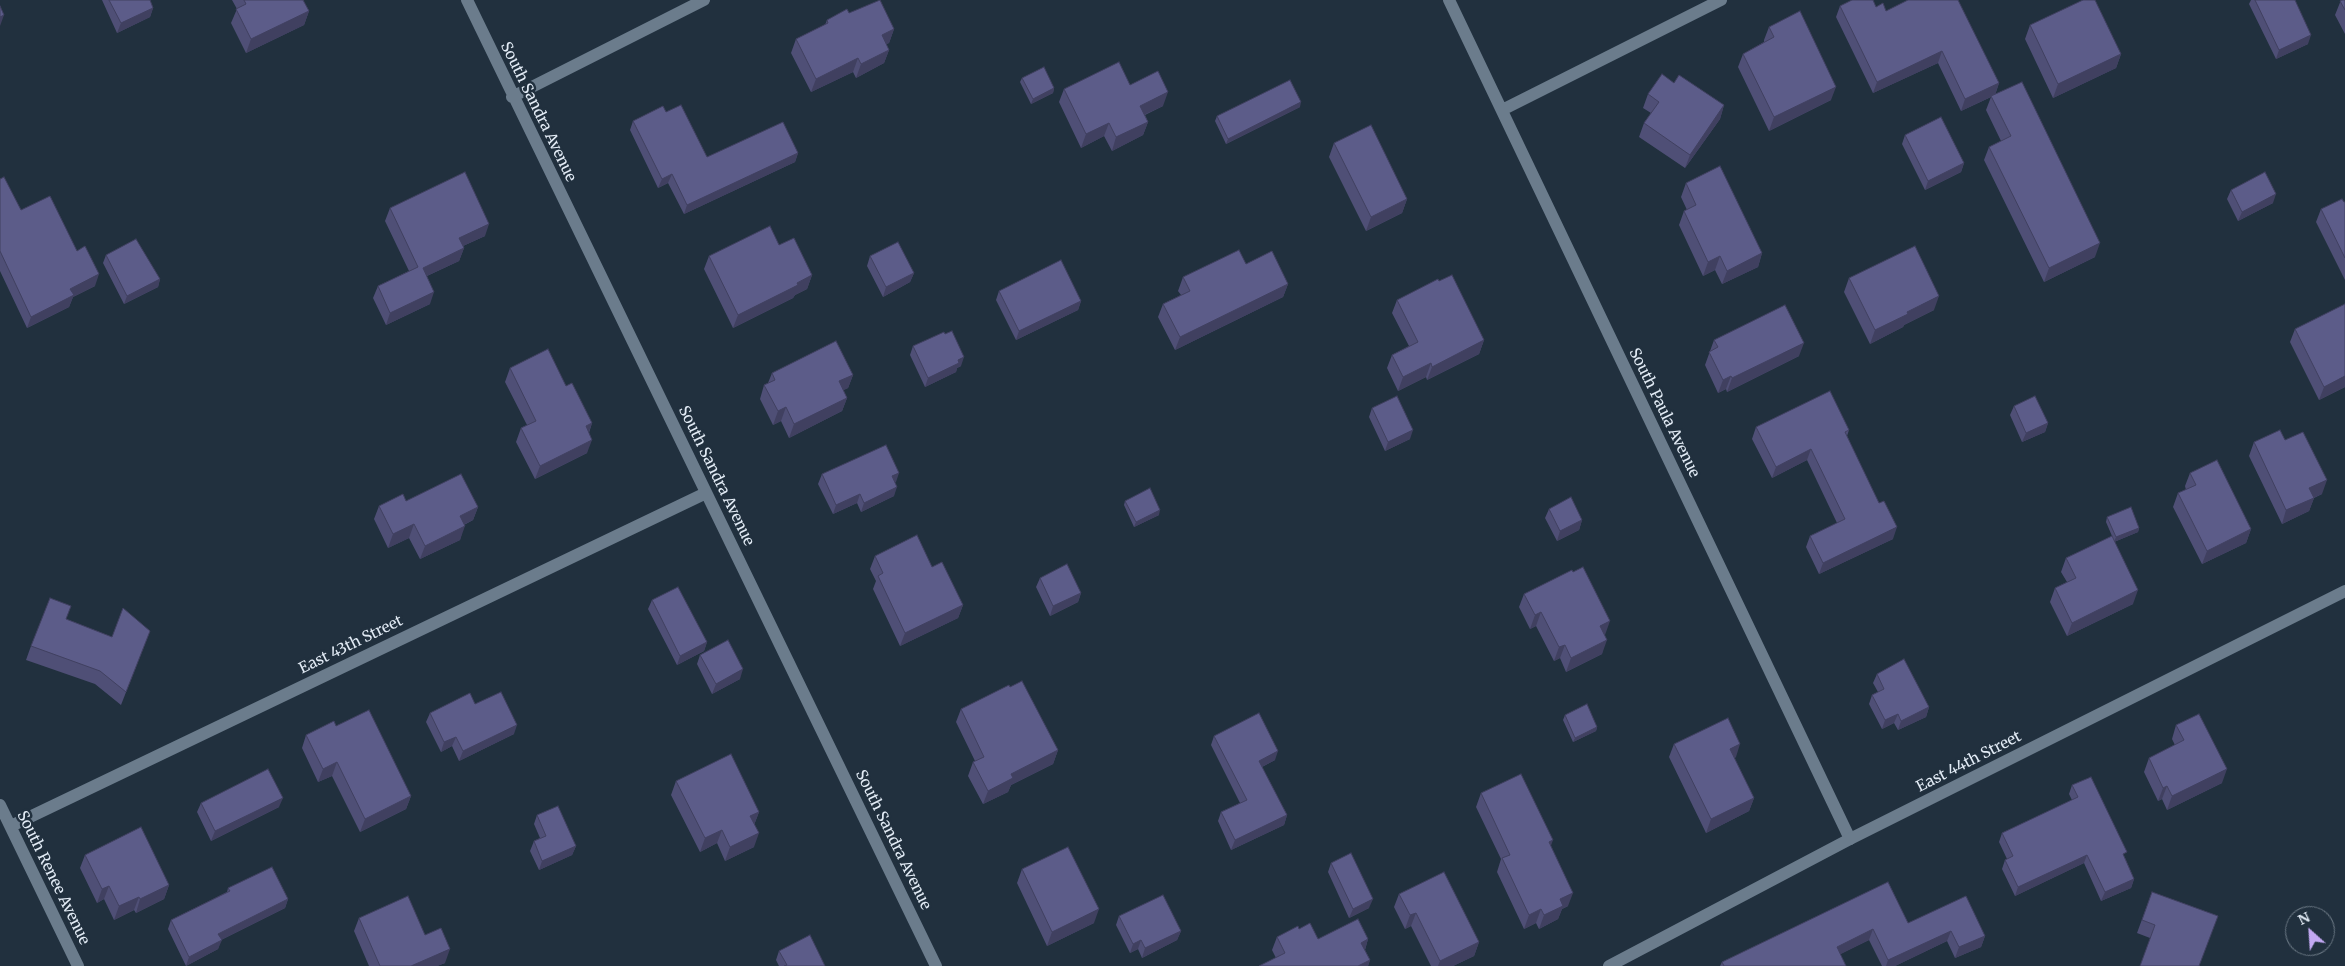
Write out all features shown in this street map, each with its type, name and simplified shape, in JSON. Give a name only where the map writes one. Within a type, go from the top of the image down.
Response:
[{"type":"street","name":"South Sandra Avenue","points":[[467,0],[936,966]]},
{"type":"street","points":[[512,96],[704,0]]},
{"type":"street","name":"South Paula Avenue","points":[[1449,0],[1850,839]]},
{"type":"street","points":[[1502,110],[1721,0]]},
{"type":"street","name":"East 43th Street","points":[[11,826],[706,493]]},
{"type":"street","name":"East 44th Street","points":[[1609,966],[1850,839],[2345,591]]},
{"type":"street","name":"South Renee Avenue","points":[[0,805],[78,966]]},
{"type":"building","points":[[109,0],[150,0],[153,8],[121,23]]},
{"type":"building","points":[[244,0],[303,0],[309,11],[251,39],[236,9],[246,4]]},
{"type":"building","points":[[880,0],[894,29],[882,35],[889,50],[861,64],[858,58],[816,79],[796,39],[828,23],[827,20],[847,9],[849,13]]},
{"type":"building","points":[[1852,0],[1873,0],[1876,7],[1883,3],[1886,11],[1908,0],[1958,0],[1999,83],[1965,99],[1942,51],[1877,82],[1840,6]]},
{"type":"building","points":[[2083,0],[2095,0],[2121,54],[2058,84],[2030,25]]},
{"type":"building","points":[[2255,0],[2295,0],[2311,35],[2279,50]]},
{"type":"building","points":[[2345,0],[2345,10],[2340,1]]},
{"type":"building","points":[[0,6],[4,15],[0,17]]},
{"type":"building","points":[[1800,11],[1836,87],[1774,117],[1743,54],[1774,37],[1769,27]]},
{"type":"building","points":[[1119,62],[1130,85],[1158,71],[1168,92],[1140,106],[1148,122],[1116,137],[1109,123],[1086,134],[1064,89]]},
{"type":"building","points":[[1044,67],[1054,88],[1033,99],[1022,78]]},
{"type":"building","points":[[1662,74],[1674,83],[1679,75],[1724,105],[1690,155],[1644,123],[1659,102],[1648,94]]},
{"type":"building","points":[[1290,80],[1301,102],[1228,139],[1217,116]]},
{"type":"building","points":[[2022,82],[2100,243],[2049,268],[1989,147],[2011,136],[1991,96]]},
{"type":"building","points":[[681,105],[707,157],[783,122],[798,153],[687,205],[672,174],[662,179],[633,121],[663,106],[666,112]]},
{"type":"building","points":[[1941,117],[1964,163],[1928,181],[1905,135]]},
{"type":"building","points":[[1371,125],[1407,199],[1371,217],[1334,143]]},
{"type":"building","points":[[1720,166],[1762,253],[1727,271],[1720,256],[1708,262],[1684,211],[1696,205],[1686,183]]},
{"type":"building","points":[[465,172],[489,224],[459,238],[464,248],[423,268],[434,292],[390,313],[378,286],[418,267],[390,208]]},
{"type":"building","points":[[2265,172],[2276,194],[2242,212],[2231,190]]},
{"type":"building","points":[[4,177],[21,210],[50,196],[77,251],[85,246],[99,274],[70,289],[74,295],[31,317],[0,251],[0,179]]},
{"type":"building","points":[[2342,199],[2345,202],[2345,258],[2321,209]]},
{"type":"building","points":[[770,226],[779,245],[794,238],[812,275],[797,283],[798,285],[738,315],[709,256]]},
{"type":"building","points":[[136,239],[160,279],[127,296],[106,255]]},
{"type":"building","points":[[898,242],[914,273],[886,287],[870,256]]},
{"type":"building","points":[[1915,246],[1939,296],[1875,330],[1849,278]]},
{"type":"building","points":[[1239,250],[1246,264],[1272,251],[1288,284],[1180,337],[1163,304],[1190,291],[1183,277]]},
{"type":"building","points":[[1061,260],[1081,301],[1019,331],[999,291]]},
{"type":"building","points":[[1452,275],[1484,340],[1432,367],[1431,363],[1403,377],[1392,355],[1418,342],[1397,300],[1438,279],[1439,281]]},
{"type":"building","points":[[2345,304],[2345,376],[2324,387],[2295,329]]},
{"type":"building","points":[[1785,305],[1804,343],[1732,378],[1731,376],[1723,380],[1709,352],[1718,347],[1714,340]]},
{"type":"building","points":[[952,331],[964,357],[958,360],[959,363],[928,378],[913,346],[944,332],[945,334]]},
{"type":"building","points":[[836,341],[853,375],[839,381],[847,398],[794,424],[786,407],[778,411],[764,385],[775,380],[772,373]]},
{"type":"building","points":[[548,349],[566,386],[572,383],[592,423],[586,426],[592,440],[540,466],[521,428],[536,421],[510,368]]},
{"type":"building","points":[[1830,391],[1849,430],[1845,432],[1879,503],[1884,501],[1897,527],[1823,563],[1810,536],[1845,519],[1811,449],[1776,467],[1756,427]]},
{"type":"building","points":[[1397,396],[1413,430],[1388,442],[1372,408]]},
{"type":"building","points":[[2035,396],[2048,423],[2026,433],[2014,406]]},
{"type":"building","points":[[2280,430],[2285,440],[2303,432],[2327,480],[2309,488],[2314,498],[2286,510],[2254,442]]},
{"type":"building","points":[[886,445],[899,473],[892,476],[897,487],[864,503],[860,494],[836,505],[822,474]]},
{"type":"building","points":[[2217,460],[2251,529],[2207,551],[2178,493],[2196,485],[2190,473]]},
{"type":"building","points":[[461,474],[478,507],[460,516],[465,526],[425,546],[414,524],[393,534],[379,506],[403,494],[406,501]]},
{"type":"building","points":[[1150,488],[1160,510],[1136,522],[1125,501]]},
{"type":"building","points":[[1571,497],[1582,520],[1560,531],[1549,509]]},
{"type":"building","points":[[2131,507],[2139,528],[2116,537],[2107,517]]},
{"type":"building","points":[[917,535],[932,567],[942,562],[963,605],[905,633],[878,576],[883,573],[875,556]]},
{"type":"building","points":[[2112,536],[2138,590],[2072,623],[2055,588],[2076,578],[2066,558]]},
{"type":"building","points":[[1067,564],[1081,593],[1053,606],[1040,578]]},
{"type":"building","points":[[1583,567],[1610,621],[1600,626],[1607,640],[1571,658],[1565,645],[1559,647],[1541,612],[1535,615],[1524,594],[1572,570],[1573,572]]},
{"type":"building","points":[[678,587],[707,642],[680,656],[652,600]]},
{"type":"building","points":[[50,598],[71,606],[66,619],[112,637],[123,608],[150,631],[126,692],[100,671],[31,646]]},
{"type":"building","points":[[728,640],[743,669],[716,684],[700,655]]},
{"type":"building","points":[[1904,659],[1929,707],[1901,721],[1898,714],[1885,720],[1872,695],[1884,689],[1877,674]]},
{"type":"building","points":[[1022,681],[1058,750],[1011,774],[1013,778],[988,791],[973,762],[984,757],[961,709],[1009,685],[1010,687]]},
{"type":"building","points":[[501,692],[517,725],[463,751],[456,737],[444,742],[430,713],[470,693],[475,704]]},
{"type":"building","points":[[1587,704],[1597,727],[1575,738],[1565,715]]},
{"type":"building","points":[[369,710],[411,796],[365,819],[337,762],[323,769],[306,735],[334,721],[336,726]]},
{"type":"building","points":[[1259,713],[1278,751],[1259,761],[1287,815],[1235,840],[1221,812],[1247,800],[1214,736]]},
{"type":"building","points":[[2199,714],[2227,769],[2172,796],[2167,786],[2163,788],[2149,758],[2184,740],[2176,725]]},
{"type":"building","points":[[1728,718],[1740,744],[1730,749],[1754,798],[1711,819],[1674,744]]},
{"type":"building","points":[[731,754],[759,812],[750,816],[759,833],[730,847],[722,830],[705,838],[676,781]]},
{"type":"building","points":[[268,769],[283,798],[215,831],[201,803]]},
{"type":"building","points":[[1521,774],[1553,840],[1549,842],[1573,893],[1560,899],[1563,906],[1544,915],[1541,909],[1529,915],[1502,858],[1510,855],[1481,793]]},
{"type":"building","points":[[2091,777],[2127,852],[2123,854],[2134,879],[2105,892],[2087,855],[2018,887],[2005,860],[2013,856],[2002,833],[2078,797],[2072,785]]},
{"type":"building","points":[[558,806],[576,846],[542,861],[534,841],[546,836],[537,815]]},
{"type":"building","points":[[141,827],[169,885],[140,899],[139,897],[119,906],[109,886],[102,889],[85,855]]},
{"type":"building","points":[[1068,847],[1099,909],[1052,932],[1022,869]]},
{"type":"building","points":[[1351,853],[1373,899],[1353,909],[1331,863]]},
{"type":"building","points":[[272,867],[288,899],[218,934],[222,940],[189,957],[171,920],[230,891],[228,888]]},
{"type":"building","points":[[1444,872],[1479,942],[1440,961],[1416,913],[1410,915],[1399,894]]},
{"type":"building","points":[[1888,882],[1908,923],[1966,896],[1985,936],[1959,947],[1951,931],[1888,960],[1873,929],[1837,947],[1846,966],[1724,966],[1722,962]]},
{"type":"building","points":[[2152,892],[2218,916],[2199,966],[2140,966],[2155,925],[2142,920]]},
{"type":"building","points":[[1163,895],[1181,931],[1145,948],[1141,940],[1133,944],[1119,916]]},
{"type":"building","points":[[408,896],[425,935],[441,928],[450,949],[411,966],[380,966],[359,918]]},
{"type":"building","points":[[1358,919],[1368,939],[1361,943],[1370,960],[1358,966],[1259,966],[1285,953],[1277,937],[1298,926],[1299,929],[1310,923],[1318,939]]},
{"type":"building","points":[[810,935],[825,966],[784,966],[787,965],[779,951]]}]
